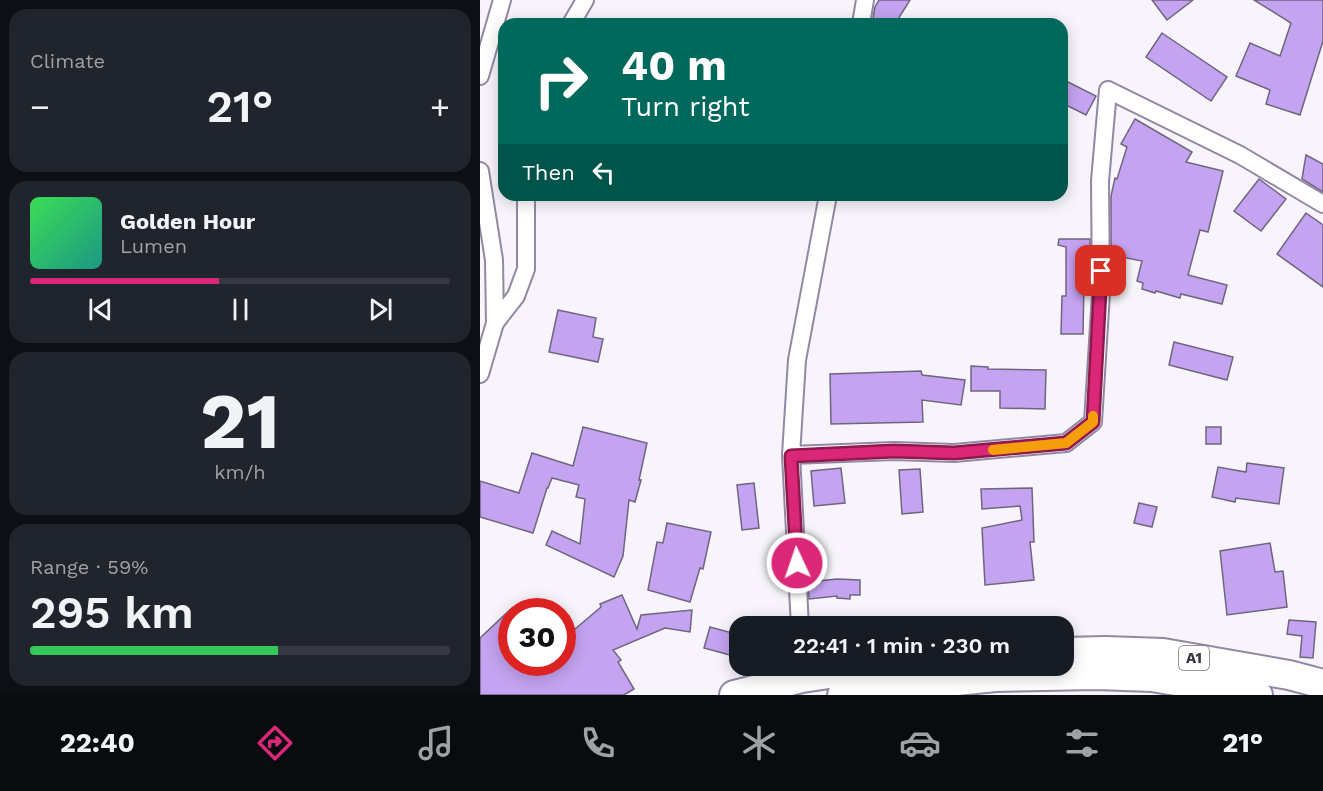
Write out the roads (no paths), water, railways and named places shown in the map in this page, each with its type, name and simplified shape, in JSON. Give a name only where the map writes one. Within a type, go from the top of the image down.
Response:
[{"type":"highway","name":"A1","points":[[1074,652],[1163,653],[1289,675],[1323,684]]},
{"type":"highway","name":"A1","points":[[842,695],[995,677],[1097,675],[1152,677],[1258,695]]},
{"type":"highway","points":[[734,695],[790,676]]},
{"type":"street","points":[[480,76],[502,0]]},
{"type":"street","points":[[574,18],[585,0]]},
{"type":"street","points":[[862,18],[866,0]]},
{"type":"street","points":[[791,456],[894,451],[954,453],[1066,443],[1093,422],[1101,293],[1100,181],[1108,90],[1240,155],[1323,204]]},
{"type":"street","points":[[480,171],[485,228],[494,260],[495,323],[480,374]]},
{"type":"street","points":[[495,323],[516,296],[526,269],[526,201]]},
{"type":"street","points":[[799,616],[791,456],[797,360],[827,201]]}]
